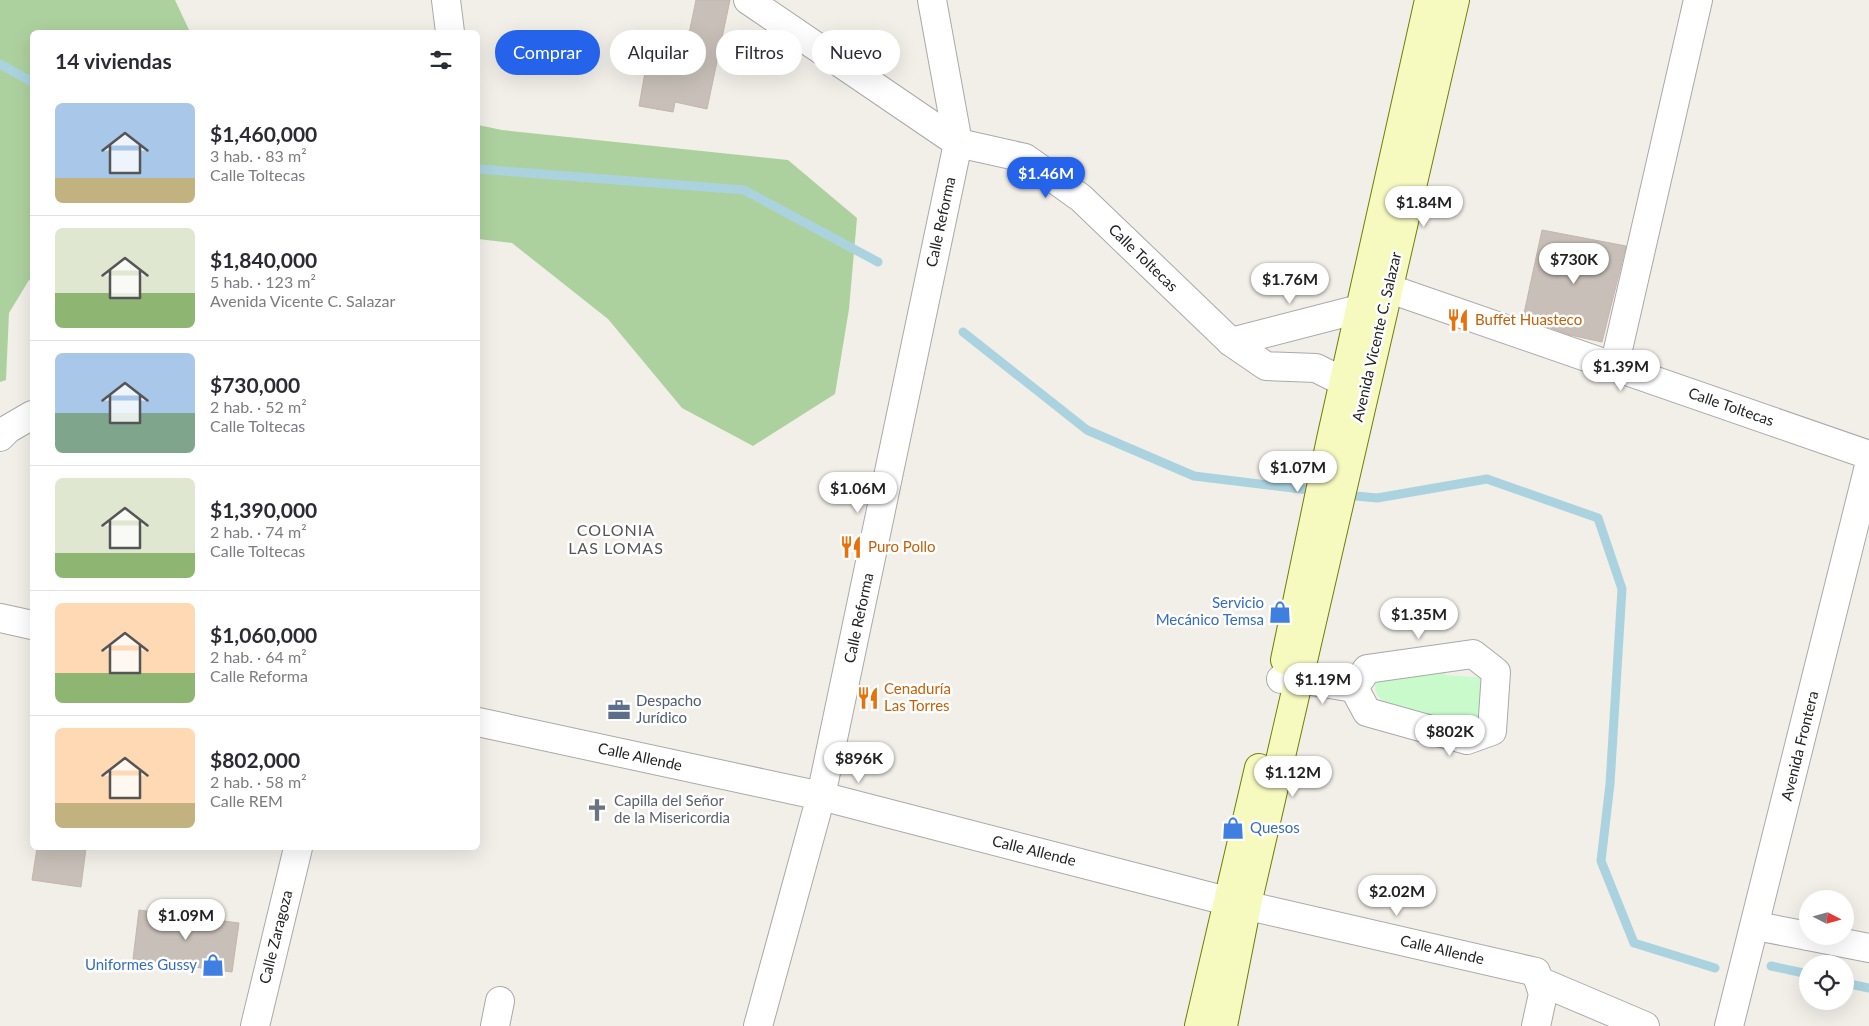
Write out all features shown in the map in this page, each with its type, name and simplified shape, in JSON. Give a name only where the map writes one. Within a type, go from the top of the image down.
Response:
[{"type":"main road","name":"Avenida Vicente C. Salazar","points":[[1199,1026],[1237,902],[1290,679],[1377,285],[1430,0]]},
{"type":"main road","name":"Avenida Vicente C. Salazar","points":[[1354,386],[1359,308],[1377,285],[1455,0]]},
{"type":"main road","name":"Avenida Vicente C. Salazar","points":[[1223,1026],[1237,902]]},
{"type":"street","points":[[446,0],[450,30]]},
{"type":"street","name":"Calle Toltecas","points":[[748,0],[958,144],[1025,158],[1081,198],[1231,342],[1266,366],[1316,368],[1354,386]]},
{"type":"street","name":"Calle Reforma","points":[[758,1026],[821,796],[958,144],[932,0]]},
{"type":"street","points":[[1614,367],[1698,0]]},
{"type":"street","name":"Calle Toltecas","points":[[1377,285],[1869,455]]},
{"type":"street","points":[[1231,342],[1359,308]]},
{"type":"street","points":[[0,437],[8,428],[30,416]]},
{"type":"street","name":"Avenida Frontera","points":[[1729,1026],[1756,926],[1869,466]]},
{"type":"street","points":[[0,618],[30,625]]},
{"type":"street","points":[[1473,654],[1496,672],[1492,731],[1467,740],[1367,712],[1354,688],[1367,669],[1473,654]]},
{"type":"street","points":[[1290,679],[1354,688]]},
{"type":"street","name":"Calle Allende","points":[[480,722],[821,796],[1237,902],[1536,972],[1539,981]]},
{"type":"street","name":"Calle Zaragoza","points":[[255,1026],[298,850]]},
{"type":"street","points":[[1756,926],[1799,934]]},
{"type":"street","points":[[1854,945],[1869,948]]},
{"type":"street","points":[[1536,1026],[1543,994],[1539,981]]},
{"type":"street","points":[[1539,981],[1645,1026]]},
{"type":"green space","points":[[0,0],[175,0],[189,30],[30,30],[30,280],[9,313],[6,380],[0,382]]},
{"type":"green space","points":[[480,125],[502,130],[788,160],[857,218],[849,309],[835,394],[753,446],[682,408],[608,319],[512,243],[480,239]]},
{"type":"green space","points":[[1445,665],[1445,675],[1486,678],[1479,726],[1391,705],[1380,699],[1377,694],[1375,679]]},
{"type":"building","points":[[696,0],[730,0],[724,30],[716,30],[716,66],[707,109],[675,102],[673,112],[639,106],[645,75],[706,75],[706,30],[690,30]]},
{"type":"building","points":[[1542,230],[1626,246],[1602,342],[1570,335],[1523,318]]},
{"type":"building","points":[[37,850],[86,850],[81,887],[32,880]]},
{"type":"building","points":[[139,910],[239,923],[232,972],[133,959]]},
{"type":"waterway","points":[[0,64],[30,81]]},
{"type":"waterway","points":[[480,169],[744,190],[878,262]]},
{"type":"waterway","points":[[963,332],[1087,430],[1194,476],[1317,491]]},
{"type":"waterway","points":[[1345,495],[1377,498],[1487,479],[1598,518],[1622,589],[1610,784],[1601,861],[1634,943],[1715,968]]},
{"type":"waterway","points":[[1771,966],[1799,972]]},
{"type":"waterway","points":[[1854,985],[1869,988]]},
{"type":"place","name":"Buffet Huasteco","points":[[1458,320]]},
{"type":"place","name":"Puro Pollo","points":[[851,547]]},
{"type":"place","name":"Servicio Mecánico Temsa","points":[[1280,612]]},
{"type":"place","name":"Cenaduría Las Torres","points":[[868,698]]},
{"type":"place","name":"Despacho Jurídico","points":[[619,710]]},
{"type":"place","name":"Capilla del Señor de la Misericordia","points":[[597,810]]},
{"type":"place","name":"Quesos","points":[[1233,828]]},
{"type":"place","name":"Uniformes Gussy","points":[[213,965]]},
{"type":"district","name":"COLONIA LAS LOMAS","points":[[616,539]]}]
